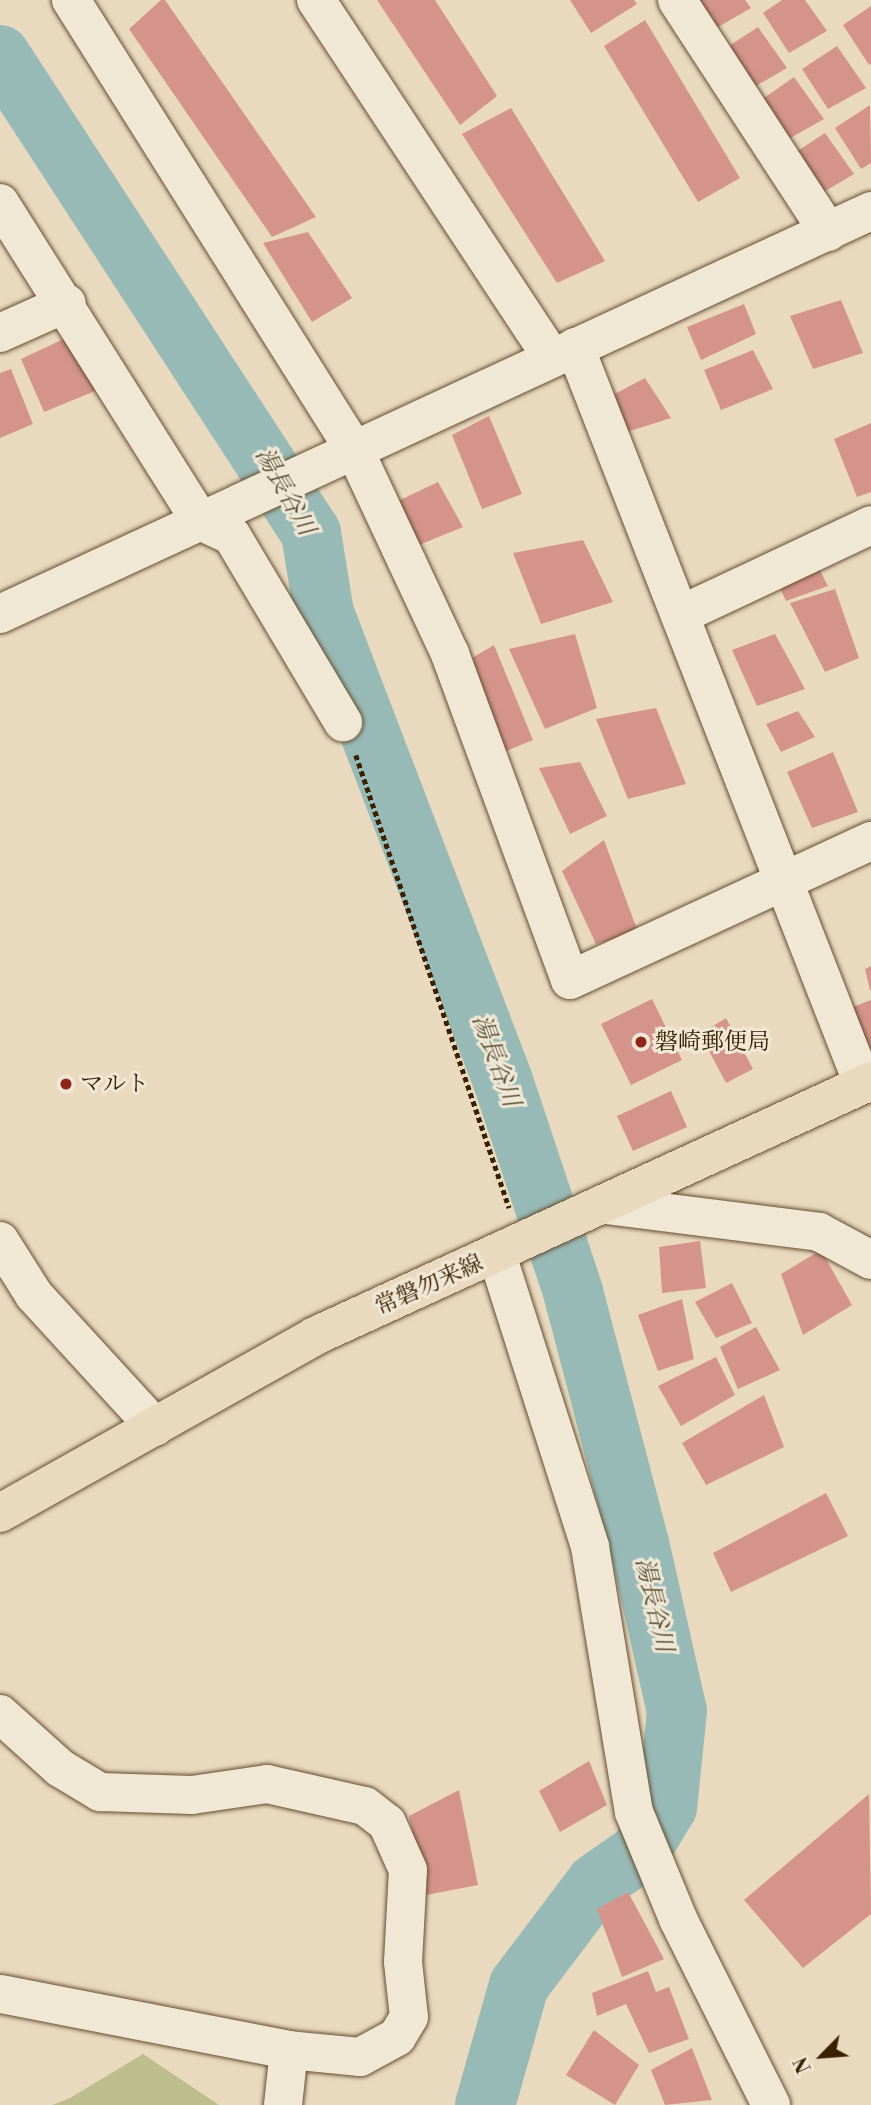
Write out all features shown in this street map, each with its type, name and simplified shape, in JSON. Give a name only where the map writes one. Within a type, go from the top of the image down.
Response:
[{"type":"main road","name":"常磐勿来線","points":[[0,1513],[315,1336],[867,1083]]},
{"type":"street","points":[[316,0],[563,353],[680,615],[784,882],[867,1083]]},
{"type":"street","points":[[677,0],[828,232]]},
{"type":"street","points":[[75,1],[355,451],[450,654],[569,980],[871,841]]},
{"type":"street","points":[[0,203],[67,303],[232,536],[343,722]]},
{"type":"street","points":[[0,614],[871,211]]},
{"type":"street","points":[[0,333],[67,303]]},
{"type":"street","points":[[680,615],[871,525]]},
{"type":"street","points":[[592,1211],[819,1233],[871,1260]]},
{"type":"street","points":[[0,1241],[34,1295],[155,1427]]},
{"type":"street","points":[[516,1246],[590,1547],[634,1812],[654,1868],[771,2105]]},
{"type":"street","points":[[0,1714],[60,1768],[100,1793],[192,1796],[267,1784],[365,1807],[387,1823],[408,1870],[403,1962],[408,2017],[397,2037],[360,2057],[289,2050],[0,1994]]},
{"type":"street","points":[[283,2105],[289,2050]]},
{"type":"path","points":[[343,722],[380,811],[516,1246]]},
{"type":"shaded area","points":[[143,2054],[219,2105],[52,2105],[70,2098]]},
{"type":"building","points":[[161,0],[165,0],[316,217],[272,237],[129,29]]},
{"type":"building","points":[[377,0],[435,0],[497,96],[460,125]]},
{"type":"building","points":[[570,0],[634,0],[637,4],[591,33]]},
{"type":"building","points":[[694,0],[745,0],[751,8],[713,30]]},
{"type":"building","points":[[782,0],[805,0],[827,31],[789,53],[763,13]]},
{"type":"building","points":[[871,6],[871,64],[869,65],[843,25]]},
{"type":"building","points":[[645,20],[740,178],[698,202],[604,46]]},
{"type":"building","points":[[758,27],[787,68],[749,90],[723,50]]},
{"type":"building","points":[[837,46],[866,88],[828,109],[802,69]]},
{"type":"building","points":[[794,77],[824,119],[785,141],[760,101]]},
{"type":"building","points":[[870,105],[871,163],[861,169],[835,128]]},
{"type":"building","points":[[511,108],[605,261],[557,283],[462,134]]},
{"type":"building","points":[[825,133],[854,174],[817,196],[790,156]]},
{"type":"building","points":[[308,232],[352,298],[312,322],[263,243]]},
{"type":"building","points":[[841,300],[863,353],[813,369],[790,316]]},
{"type":"building","points":[[744,304],[756,334],[701,360],[687,327]]},
{"type":"building","points":[[72,335],[95,391],[44,412],[21,359]]},
{"type":"building","points":[[753,350],[773,389],[721,410],[704,370]]},
{"type":"building","points":[[11,369],[33,424],[0,438],[0,373]]},
{"type":"building","points":[[645,378],[671,418],[627,432],[609,397]]},
{"type":"building","points":[[489,416],[522,494],[482,509],[452,435]]},
{"type":"building","points":[[871,423],[871,492],[857,497],[834,439]]},
{"type":"building","points":[[438,482],[463,527],[419,545],[398,501]]},
{"type":"building","points":[[583,540],[613,602],[541,624],[513,553]]},
{"type":"building","points":[[813,557],[828,586],[786,601],[774,575]]},
{"type":"building","points":[[835,589],[859,658],[825,672],[790,603]]},
{"type":"building","points":[[575,634],[597,708],[545,729],[509,649]]},
{"type":"building","points":[[775,634],[805,689],[757,706],[732,650]]},
{"type":"building","points":[[494,645],[533,740],[506,751],[465,662]]},
{"type":"building","points":[[656,708],[686,784],[628,799],[596,719]]},
{"type":"building","points":[[798,711],[815,737],[781,752],[766,724]]},
{"type":"building","points":[[833,752],[858,812],[812,828],[787,772]]},
{"type":"building","points":[[580,762],[607,816],[570,834],[539,768]]},
{"type":"building","points":[[604,840],[638,932],[596,944],[562,871]]},
{"type":"building","points":[[871,966],[871,990],[870,990],[865,969]]},
{"type":"building","points":[[652,999],[682,1060],[631,1085],[601,1024]]},
{"type":"building","points":[[871,1000],[871,1049],[850,1008]]},
{"type":"building","points":[[726,1018],[753,1069],[726,1083],[700,1034]]},
{"type":"building","points":[[671,1091],[687,1127],[633,1151],[617,1116]]},
{"type":"building","points":[[700,1241],[706,1288],[662,1293],[659,1247]]},
{"type":"building","points":[[821,1250],[852,1305],[803,1335],[781,1274]]},
{"type":"building","points":[[732,1283],[752,1323],[716,1338],[695,1302]]},
{"type":"building","points":[[682,1299],[694,1359],[658,1371],[638,1315]]},
{"type":"building","points":[[756,1327],[780,1370],[738,1389],[720,1347]]},
{"type":"building","points":[[716,1357],[735,1395],[681,1426],[658,1386]]},
{"type":"building","points":[[764,1395],[784,1447],[706,1485],[682,1443]]},
{"type":"building","points":[[826,1493],[848,1536],[731,1592],[713,1553]]},
{"type":"building","points":[[589,1761],[607,1805],[560,1832],[539,1791]]},
{"type":"building","points":[[459,1790],[478,1885],[426,1895],[409,1816]]},
{"type":"building","points":[[869,1794],[871,1914],[803,1968],[744,1900]]},
{"type":"building","points":[[628,1892],[664,1959],[622,1977],[597,1909]]},
{"type":"building","points":[[648,1971],[656,1992],[669,1987],[689,2039],[649,2053],[626,2004],[597,2016],[592,1993]]},
{"type":"building","points":[[594,2030],[639,2065],[615,2105],[566,2075]]},
{"type":"building","points":[[692,2048],[712,2100],[665,2105],[651,2070]]},
{"type":"waterway","name":"湯長谷川","points":[[0,55],[311,533],[324,613],[503,1081],[573,1292],[639,1543],[677,1711],[667,1807],[639,1853],[596,1883],[519,1985],[485,2105]]},
{"type":"place","name":"磐崎郵便局","points":[[641,1042]]},
{"type":"place","name":"マルト","points":[[66,1084]]}]
